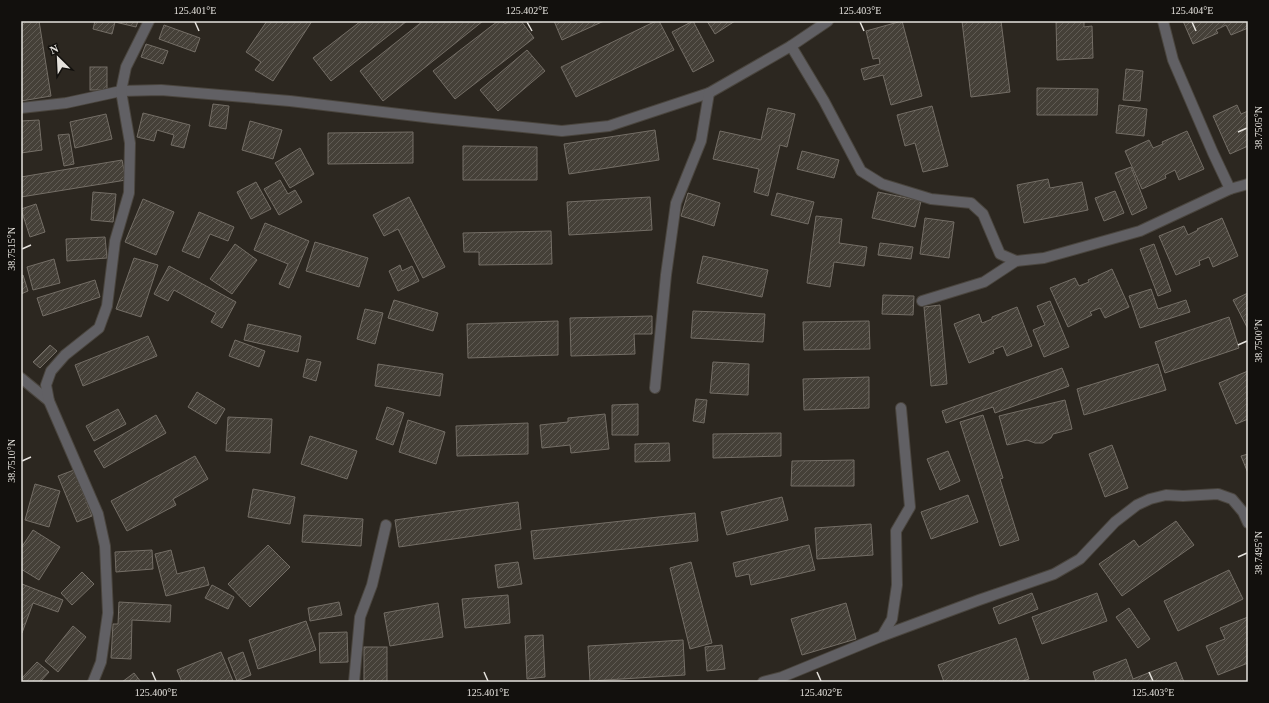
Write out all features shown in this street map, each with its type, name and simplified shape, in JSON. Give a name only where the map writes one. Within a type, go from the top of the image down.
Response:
[{"type":"street","points":[[93,682],[101,662],[108,613],[105,546],[98,514],[49,401],[46,385],[52,371],[65,355],[99,328],[107,306],[115,241],[129,193],[130,143],[121,91],[126,67],[149,21]]},
{"type":"street","points":[[21,108],[66,103],[121,91],[161,90],[282,101],[562,131],[608,126],[709,93],[791,46],[828,21]]},
{"type":"street","points":[[1163,21],[1173,60],[1230,189]]},
{"type":"street","points":[[791,46],[824,101],[861,171],[882,184],[931,198],[971,203],[983,214],[1000,254],[1016,261]]},
{"type":"street","points":[[655,388],[666,275],[676,203],[701,141],[709,93]]},
{"type":"street","points":[[922,301],[984,282],[1016,261],[1044,258],[1140,231],[1230,189],[1248,184]]},
{"type":"street","points":[[21,378],[49,401]]},
{"type":"street","points":[[882,636],[892,619],[897,585],[896,531],[910,507],[901,408]]},
{"type":"street","points":[[763,682],[782,677],[882,636],[1054,574],[1080,559],[1115,522],[1137,505],[1150,499],[1166,495],[1183,496],[1218,494],[1232,499],[1243,512],[1248,523]]},
{"type":"street","points":[[354,682],[360,617],[372,585],[386,525]]},
{"type":"building","points":[[21,21],[39,21],[51,96],[21,101]]},
{"type":"building","points":[[95,21],[138,21],[136,27],[115,22],[112,34],[93,29]]},
{"type":"building","points":[[267,21],[312,21],[273,81],[255,70],[261,62],[246,52]]},
{"type":"building","points":[[361,21],[407,21],[331,81],[313,58]]},
{"type":"building","points":[[423,21],[483,21],[383,101],[360,71]]},
{"type":"building","points":[[498,21],[502,21],[505,24],[509,21],[521,21],[534,38],[455,99],[433,71]]},
{"type":"building","points":[[554,21],[604,21],[562,40]]},
{"type":"building","points":[[656,21],[659,21],[674,50],[576,97],[561,67]]},
{"type":"building","points":[[693,21],[714,61],[693,72],[672,32]]},
{"type":"building","points":[[707,21],[735,21],[715,34]]},
{"type":"building","points":[[902,21],[922,96],[891,105],[883,75],[864,80],[861,69],[880,64],[879,58],[873,59],[866,31]]},
{"type":"building","points":[[962,21],[1001,21],[1010,92],[971,97]]},
{"type":"building","points":[[1056,21],[1084,21],[1084,27],[1092,26],[1093,58],[1057,60]]},
{"type":"building","points":[[1183,21],[1248,21],[1248,28],[1231,35],[1226,25],[1216,30],[1218,33],[1193,44]]},
{"type":"building","points":[[164,25],[200,38],[195,52],[159,39]]},
{"type":"building","points":[[146,44],[168,51],[163,64],[141,57]]},
{"type":"building","points":[[527,50],[545,71],[498,111],[480,90]]},
{"type":"building","points":[[90,67],[107,67],[107,90],[90,90]]},
{"type":"building","points":[[1126,69],[1143,71],[1140,101],[1123,100]]},
{"type":"building","points":[[1037,88],[1098,89],[1097,115],[1037,115]]},
{"type":"building","points":[[213,104],[229,106],[226,129],[209,126]]},
{"type":"building","points":[[1119,105],[1147,109],[1144,136],[1116,133]]},
{"type":"building","points":[[1237,105],[1241,114],[1248,111],[1248,146],[1230,154],[1213,116]]},
{"type":"building","points":[[932,106],[948,166],[923,172],[915,143],[905,146],[897,115]]},
{"type":"building","points":[[768,108],[795,114],[787,147],[780,145],[768,196],[754,192],[759,169],[713,159],[720,131],[761,140]]},
{"type":"building","points":[[143,113],[190,125],[184,148],[171,145],[174,135],[157,130],[154,141],[137,137]]},
{"type":"building","points":[[106,114],[112,139],[75,148],[70,122]]},
{"type":"building","points":[[39,120],[42,150],[21,153],[21,121]]},
{"type":"building","points":[[250,121],[282,130],[273,159],[242,150]]},
{"type":"building","points":[[655,130],[659,160],[569,174],[564,144]]},
{"type":"building","points":[[1187,131],[1204,169],[1179,180],[1175,170],[1165,175],[1166,178],[1142,189],[1125,151],[1149,140],[1153,148],[1163,144],[1162,142]]},
{"type":"building","points":[[413,132],[413,163],[328,164],[328,133]]},
{"type":"building","points":[[69,134],[74,164],[64,166],[58,135]]},
{"type":"building","points":[[463,146],[537,147],[537,180],[463,180]]},
{"type":"building","points":[[300,148],[314,174],[290,188],[275,163]]},
{"type":"building","points":[[802,151],[839,160],[834,178],[797,169]]},
{"type":"building","points":[[122,160],[126,180],[21,197],[21,177]]},
{"type":"building","points":[[1131,167],[1147,208],[1132,215],[1115,173]]},
{"type":"building","points":[[1048,179],[1050,188],[1082,182],[1088,210],[1024,223],[1017,185]]},
{"type":"building","points":[[280,180],[288,194],[295,190],[302,202],[279,215],[264,189]]},
{"type":"building","points":[[256,182],[271,209],[251,219],[237,192]]},
{"type":"building","points":[[1115,191],[1124,213],[1104,221],[1095,198]]},
{"type":"building","points":[[93,192],[116,194],[113,222],[91,220]]},
{"type":"building","points":[[878,192],[921,201],[915,227],[872,218]]},
{"type":"building","points":[[688,193],[720,203],[714,226],[681,216]]},
{"type":"building","points":[[777,193],[814,202],[808,224],[771,215]]},
{"type":"building","points":[[409,197],[445,267],[423,278],[398,229],[384,236],[373,215]]},
{"type":"building","points":[[650,197],[652,230],[569,235],[567,202]]},
{"type":"building","points":[[143,199],[174,212],[156,255],[125,242]]},
{"type":"building","points":[[36,204],[45,232],[30,237],[21,209]]},
{"type":"building","points":[[199,212],[234,227],[228,241],[210,234],[199,258],[182,251]]},
{"type":"building","points":[[816,216],[842,219],[839,243],[867,247],[864,266],[834,262],[830,287],[807,283]]},
{"type":"building","points":[[925,218],[954,222],[949,258],[920,254]]},
{"type":"building","points":[[1222,218],[1238,256],[1213,267],[1209,257],[1199,261],[1200,265],[1176,275],[1159,236],[1184,226],[1188,235],[1198,230],[1197,229]]},
{"type":"building","points":[[265,223],[309,241],[289,288],[279,284],[288,264],[254,250]]},
{"type":"building","points":[[551,231],[552,264],[479,265],[479,252],[464,252],[463,233]]},
{"type":"building","points":[[105,237],[107,258],[67,261],[66,239]]},
{"type":"building","points":[[315,242],[368,258],[359,287],[306,271]]},
{"type":"building","points":[[880,243],[913,247],[911,259],[878,255]]},
{"type":"building","points":[[235,244],[257,260],[232,294],[210,279]]},
{"type":"building","points":[[1154,244],[1171,291],[1158,296],[1140,249]]},
{"type":"building","points":[[703,256],[768,270],[762,297],[697,283]]},
{"type":"building","points":[[134,258],[158,265],[141,317],[116,309]]},
{"type":"building","points":[[54,259],[60,283],[33,290],[27,267]]},
{"type":"building","points":[[400,265],[402,271],[412,266],[419,281],[398,291],[389,271]]},
{"type":"building","points":[[169,266],[236,302],[222,328],[211,322],[216,313],[174,290],[168,301],[154,294]]},
{"type":"building","points":[[1112,269],[1129,307],[1105,318],[1100,308],[1090,312],[1092,315],[1068,327],[1050,288],[1075,278],[1079,286],[1089,282],[1088,280]]},
{"type":"building","points":[[23,275],[28,291],[21,294],[21,276]]},
{"type":"building","points":[[95,280],[100,297],[43,316],[37,298]]},
{"type":"building","points":[[1151,289],[1158,309],[1186,300],[1190,312],[1140,328],[1129,296]]},
{"type":"building","points":[[1248,293],[1248,329],[1233,300]]},
{"type":"building","points":[[883,295],[914,296],[913,315],[882,314]]},
{"type":"building","points":[[394,300],[438,313],[433,331],[388,318]]},
{"type":"building","points":[[1050,301],[1069,347],[1044,357],[1033,330],[1045,325],[1037,306]]},
{"type":"building","points":[[940,305],[947,384],[931,386],[924,307]]},
{"type":"building","points":[[1017,307],[1032,346],[1007,356],[1003,346],[993,350],[994,353],[969,363],[954,324],[979,314],[982,323],[992,319],[992,317]]},
{"type":"building","points":[[365,309],[383,313],[375,344],[357,339]]},
{"type":"building","points":[[693,311],[765,314],[763,342],[691,338]]},
{"type":"building","points":[[652,316],[652,334],[634,334],[635,354],[571,356],[570,318]]},
{"type":"building","points":[[1229,317],[1239,348],[1165,373],[1155,342]]},
{"type":"building","points":[[558,321],[558,355],[468,358],[467,324]]},
{"type":"building","points":[[869,321],[870,349],[804,350],[803,322]]},
{"type":"building","points":[[248,324],[301,336],[298,352],[244,340]]},
{"type":"building","points":[[148,336],[157,356],[83,386],[75,365]]},
{"type":"building","points":[[235,340],[265,351],[259,367],[229,356]]},
{"type":"building","points":[[50,345],[57,351],[40,368],[33,362]]},
{"type":"building","points":[[307,359],[321,362],[316,381],[303,377]]},
{"type":"building","points":[[713,362],[749,364],[748,395],[710,393]]},
{"type":"building","points":[[378,364],[443,374],[440,396],[375,386]]},
{"type":"building","points":[[1158,364],[1166,390],[1084,415],[1077,389]]},
{"type":"building","points":[[1062,368],[1069,386],[995,413],[993,407],[946,423],[942,411]]},
{"type":"building","points":[[1248,371],[1248,419],[1236,424],[1219,383]]},
{"type":"building","points":[[869,377],[869,408],[804,410],[803,379]]},
{"type":"building","points":[[197,392],[225,409],[216,424],[188,407]]},
{"type":"building","points":[[696,399],[707,400],[704,423],[693,421]]},
{"type":"building","points":[[1065,400],[1072,429],[1053,434],[1051,438],[1043,443],[1035,443],[1027,440],[1007,445],[999,416]]},
{"type":"building","points":[[638,404],[638,435],[612,435],[612,405]]},
{"type":"building","points":[[387,407],[404,413],[393,445],[376,439]]},
{"type":"building","points":[[118,409],[126,424],[94,441],[86,426]]},
{"type":"building","points":[[605,414],[609,449],[571,453],[570,445],[542,448],[540,425],[568,422],[568,418]]},
{"type":"building","points":[[156,415],[166,433],[104,468],[94,451]]},
{"type":"building","points":[[983,415],[1003,478],[1000,479],[1019,540],[1000,546],[960,422]]},
{"type":"building","points":[[228,417],[272,419],[270,453],[226,451]]},
{"type":"building","points":[[408,420],[445,432],[436,464],[399,452]]},
{"type":"building","points":[[528,423],[528,454],[457,456],[456,426]]},
{"type":"building","points":[[781,433],[781,456],[713,458],[713,434]]},
{"type":"building","points":[[310,436],[357,451],[347,479],[301,464]]},
{"type":"building","points":[[669,443],[670,461],[635,462],[635,444]]},
{"type":"building","points":[[1112,445],[1128,488],[1105,497],[1089,454]]},
{"type":"building","points":[[948,451],[960,481],[940,490],[927,459]]},
{"type":"building","points":[[1248,454],[1248,473],[1241,456]]},
{"type":"building","points":[[195,456],[208,479],[173,499],[176,505],[127,531],[111,501]]},
{"type":"building","points":[[854,460],[854,486],[791,486],[792,461]]},
{"type":"building","points":[[74,470],[92,516],[77,522],[58,476]]},
{"type":"building","points":[[35,484],[60,491],[49,527],[25,520]]},
{"type":"building","points":[[253,489],[295,497],[290,524],[248,517]]},
{"type":"building","points":[[968,495],[978,522],[931,539],[921,512]]},
{"type":"building","points":[[782,497],[788,520],[727,535],[721,512]]},
{"type":"building","points":[[518,502],[521,529],[399,547],[395,520]]},
{"type":"building","points":[[695,513],[698,541],[534,559],[531,531]]},
{"type":"building","points":[[304,515],[363,519],[361,546],[302,542]]},
{"type":"building","points":[[1176,521],[1194,545],[1122,596],[1099,564],[1134,540],[1139,547]]},
{"type":"building","points":[[871,524],[873,555],[817,559],[815,528]]},
{"type":"building","points":[[33,530],[60,547],[39,580],[21,569],[21,548]]},
{"type":"building","points":[[268,545],[290,567],[250,607],[228,584]]},
{"type":"building","points":[[809,545],[815,570],[751,585],[749,574],[736,577],[733,563]]},
{"type":"building","points":[[152,550],[153,569],[116,572],[115,552]]},
{"type":"building","points":[[171,550],[177,574],[204,567],[209,585],[166,596],[155,554]]},
{"type":"building","points":[[518,562],[522,584],[498,588],[495,565]]},
{"type":"building","points":[[691,562],[712,643],[690,649],[670,568]]},
{"type":"building","points":[[1229,570],[1243,599],[1178,631],[1164,601]]},
{"type":"building","points":[[82,572],[94,584],[72,605],[61,593]]},
{"type":"building","points":[[22,584],[63,600],[58,612],[33,603],[22,633],[21,588]]},
{"type":"building","points":[[212,585],[234,597],[228,609],[205,598]]},
{"type":"building","points":[[1032,593],[1038,609],[999,624],[993,608]]},
{"type":"building","points":[[1097,593],[1107,621],[1042,644],[1032,617]]},
{"type":"building","points":[[508,595],[510,623],[465,628],[462,599]]},
{"type":"building","points":[[119,602],[171,605],[170,622],[132,620],[131,659],[111,658],[113,624],[118,624]]},
{"type":"building","points":[[339,602],[342,615],[310,621],[308,608]]},
{"type":"building","points":[[438,603],[443,637],[390,646],[384,613]]},
{"type":"building","points":[[846,603],[856,639],[802,655],[791,619]]},
{"type":"building","points":[[1129,608],[1150,639],[1138,648],[1116,617]]},
{"type":"building","points":[[1248,617],[1248,663],[1218,675],[1206,646],[1225,639],[1220,628]]},
{"type":"building","points":[[306,621],[316,650],[258,669],[249,640]]},
{"type":"building","points":[[73,626],[86,637],[58,672],[45,661]]},
{"type":"building","points":[[347,632],[348,662],[320,663],[319,633]]},
{"type":"building","points":[[543,635],[545,677],[527,679],[525,636]]},
{"type":"building","points":[[1016,638],[1029,679],[1020,682],[944,682],[938,665]]},
{"type":"building","points":[[683,640],[685,675],[590,681],[588,646]]},
{"type":"building","points":[[722,645],[725,669],[707,671],[705,647]]},
{"type":"building","points":[[364,647],[387,647],[387,682],[364,682]]},
{"type":"building","points":[[221,652],[233,681],[182,682],[177,670]]},
{"type":"building","points":[[243,652],[251,675],[237,681],[228,658]]},
{"type":"building","points":[[1126,659],[1133,679],[1176,662],[1184,682],[1096,682],[1093,672]]},
{"type":"building","points":[[37,662],[49,672],[40,682],[21,682],[21,679]]},
{"type":"building","points":[[134,673],[141,682],[122,682]]}]
